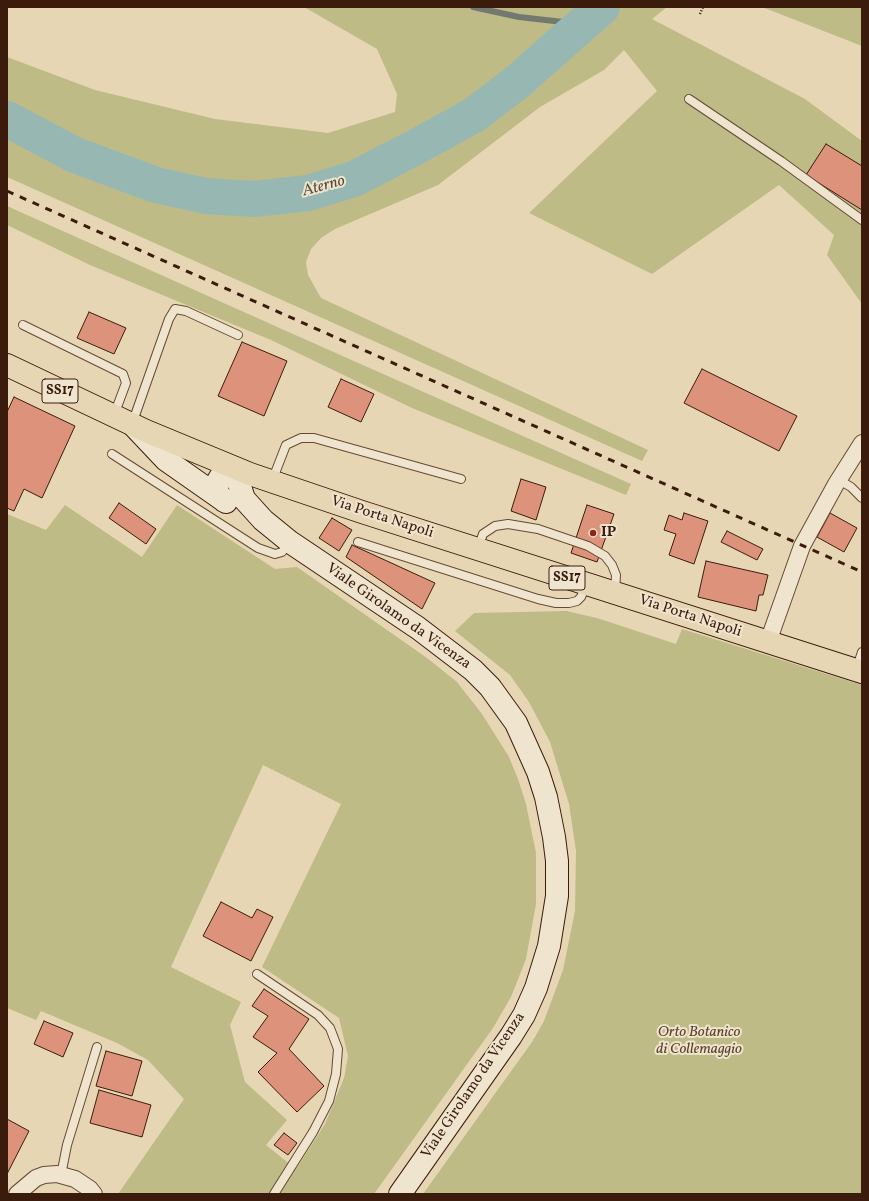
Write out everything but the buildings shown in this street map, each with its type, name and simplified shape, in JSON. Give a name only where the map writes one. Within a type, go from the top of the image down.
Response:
[{"type":"main road","name":"Via Porta Napoli","points":[[7,365],[123,420],[234,468],[272,482],[768,642],[861,660]]},
{"type":"main road","name":"Viale Girolamo da Vicenza","points":[[123,420],[166,460],[224,501],[290,542],[448,649],[473,670],[490,687],[516,723],[538,772],[550,817],[557,861],[557,896],[549,946],[536,988],[524,1015],[512,1036],[400,1194]]},
{"type":"main road","name":"Viale Girolamo da Vicenza","points":[[234,468],[241,493],[250,506],[263,520],[290,542]]},
{"type":"main road","points":[[224,501],[218,492],[218,482],[221,476],[234,468]]},
{"type":"main road","points":[[250,506],[248,498],[251,490],[260,484],[272,482]]},
{"type":"street","points":[[768,642],[802,546],[838,480],[862,443]]},
{"type":"street","points":[[17,1194],[36,1178],[50,1174],[61,1175],[79,1181],[94,1194]]},
{"type":"lane","points":[[689,99],[781,161],[862,220]]},
{"type":"lane","points":[[123,420],[175,309],[186,311],[238,335]]},
{"type":"lane","points":[[23,324],[123,374],[126,383],[123,420]]},
{"type":"lane","points":[[272,482],[286,445],[301,438],[314,438],[462,479]]},
{"type":"lane","points":[[112,454],[258,548],[275,554],[282,552],[290,542]]},
{"type":"lane","points":[[838,480],[855,491],[862,498]]},
{"type":"lane","points":[[478,549],[483,534],[495,526],[508,524],[538,529],[588,546],[605,556],[612,565],[616,575],[615,593]]},
{"type":"lane","points":[[358,542],[538,599],[556,603],[569,603],[577,601],[581,597],[586,584]]},
{"type":"lane","points":[[257,974],[318,1014],[330,1028],[338,1049],[336,1074],[329,1101],[313,1132],[274,1194]]},
{"type":"lane","points":[[61,1175],[67,1144],[97,1047]]},
{"type":"path","points":[[700,14],[703,7]]},
{"type":"green space","points":[[304,7],[667,7],[652,19],[805,99],[862,141],[862,304],[827,255],[834,235],[779,185],[652,274],[529,213],[657,91],[624,50],[604,70],[540,107],[438,185],[335,229],[321,238],[311,249],[306,262],[308,275],[321,298],[648,450],[642,461],[7,177],[7,57],[95,90],[215,119],[328,133],[395,112],[397,94],[377,49]]},
{"type":"green space","points":[[762,7],[862,7],[862,46]]},
{"type":"green space","points":[[7,206],[631,484],[626,495],[412,408],[271,340],[90,265],[7,225]]},
{"type":"green space","points":[[65,505],[142,557],[177,505],[275,569],[297,567],[427,658],[457,682],[482,714],[509,757],[526,804],[536,853],[536,904],[526,959],[511,997],[493,1028],[374,1194],[118,1194],[184,1099],[148,1060],[117,1043],[41,1011],[36,1020],[7,1008],[7,514],[46,530]],"holes":[[[263,765],[341,804],[262,967],[339,1018],[348,1056],[344,1078],[325,1124],[296,1169],[266,1145],[287,1120],[245,1082],[230,1025],[241,1002],[171,967]]]},
{"type":"green space","name":"Orto Botanico di Collemaggio","points":[[566,611],[597,618],[676,644],[682,629],[862,685],[862,1194],[423,1194],[532,1042],[544,1021],[563,970],[575,911],[576,851],[569,804],[550,742],[529,702],[510,675],[455,631],[474,613]]},
{"type":"waterway","points":[[473,7],[519,17],[581,24]]},
{"type":"waterway","name":"Aterno","points":[[7,119],[75,155],[156,185],[206,196],[255,199],[308,193],[354,179],[474,115],[516,83],[602,7]]},
{"type":"railway","points":[[7,191],[862,572]]},
{"type":"place","name":"IP","points":[[593,533]]}]
